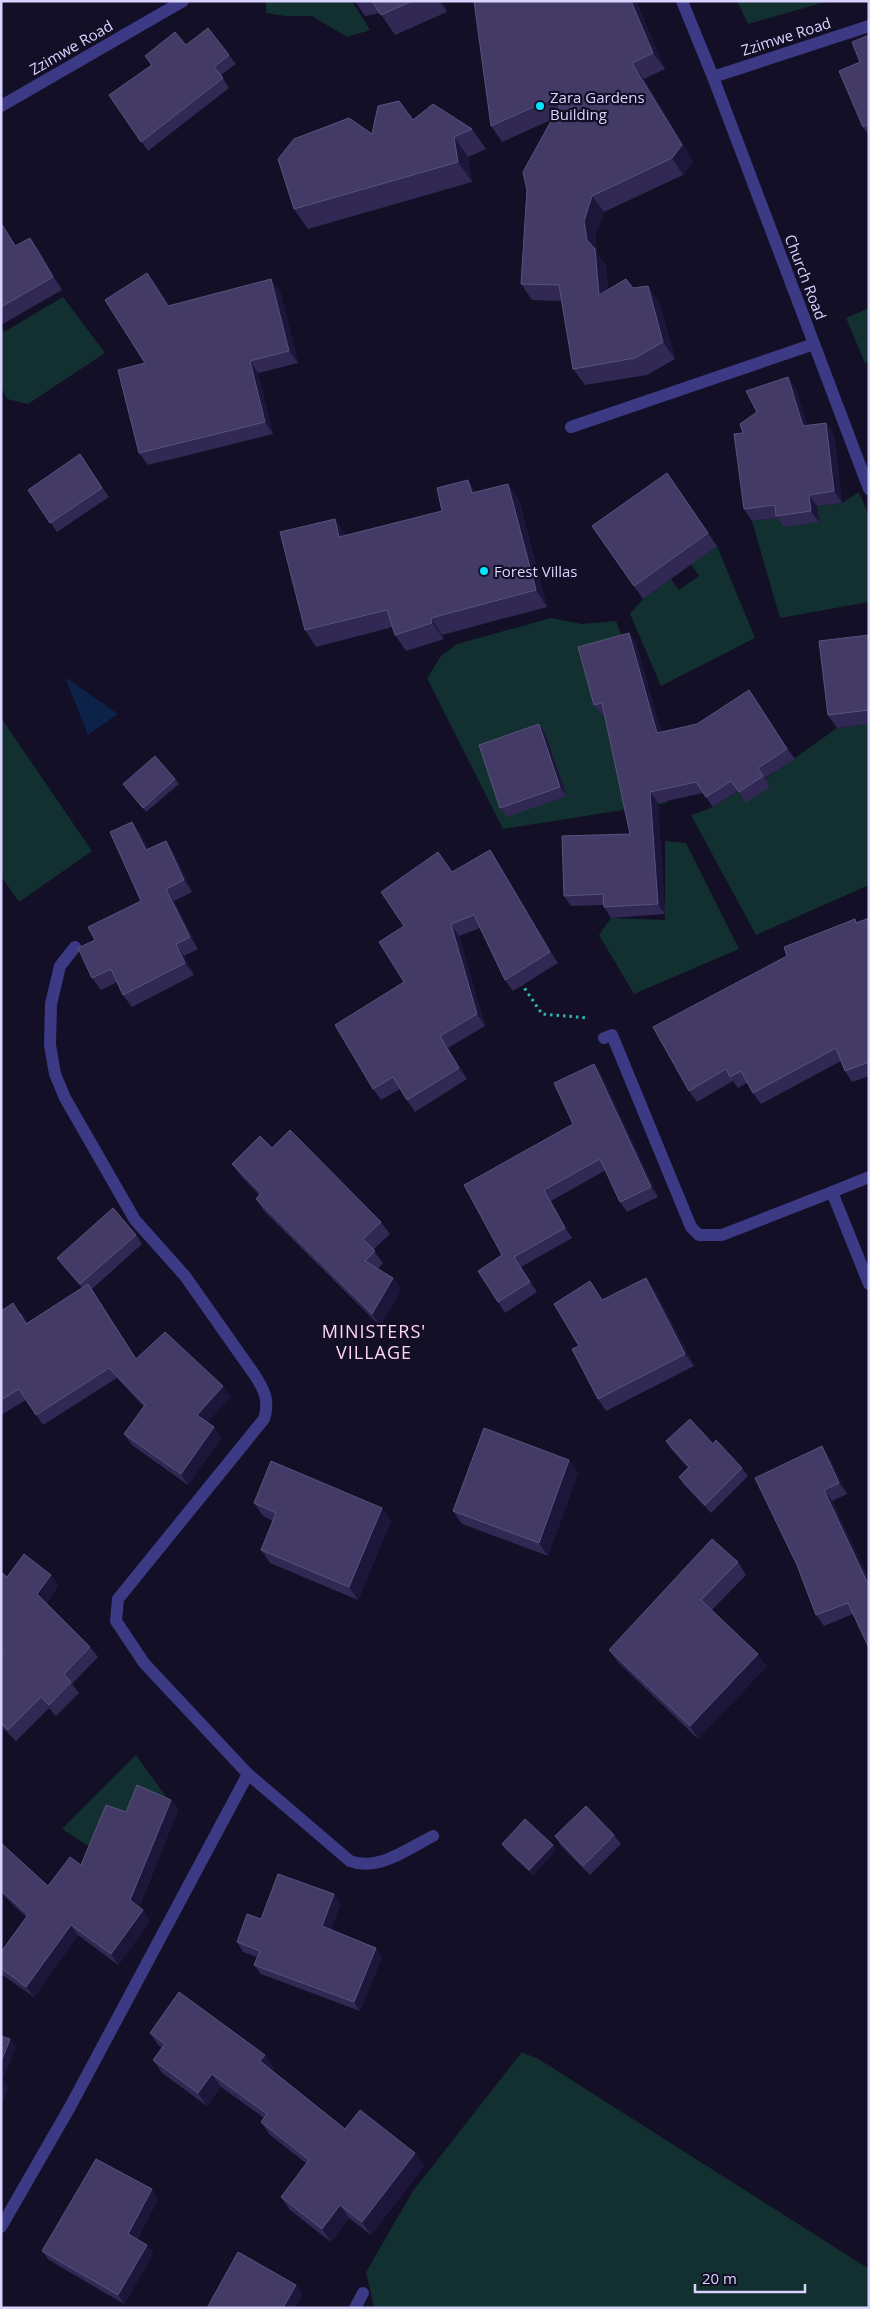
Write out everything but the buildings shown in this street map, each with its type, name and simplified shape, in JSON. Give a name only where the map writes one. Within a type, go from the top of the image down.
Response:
[{"type":"street","name":"Zzimwe Road","points":[[1,106],[183,1]]},
{"type":"street","name":"Church Road","points":[[682,1],[713,77],[869,489]]},
{"type":"street","name":"Zzimwe Road","points":[[713,77],[869,26]]},
{"type":"street","points":[[571,427],[814,344]]},
{"type":"street","points":[[75,947],[60,966],[50,1004],[50,1045],[55,1074],[65,1098],[135,1220],[185,1276],[264,1389],[268,1408],[264,1419],[118,1598],[116,1620],[144,1663],[248,1774],[350,1862],[357,1864],[379,1863],[433,1836]]},
{"type":"street","points":[[608,1037],[691,1227],[698,1235],[722,1235],[869,1177]]},
{"type":"street","points":[[832,1192],[869,1284]]},
{"type":"street","points":[[1,2227],[70,2107],[248,1774]]},
{"type":"street","points":[[355,2308],[363,2293]]},
{"type":"path","points":[[520,982],[542,1014],[599,1019],[608,1037]]},
{"type":"green space","points":[[266,1],[352,1],[370,30],[347,37],[312,16],[285,16],[266,13]]},
{"type":"green space","points":[[737,1],[829,1],[748,24]]},
{"type":"green space","points":[[63,297],[105,353],[28,404],[7,399],[1,386],[1,326],[4,332]]},
{"type":"green space","points":[[869,308],[869,361],[865,363],[846,318]]},
{"type":"green space","points":[[859,492],[869,516],[869,602],[780,618],[752,521],[783,517],[819,522],[817,506],[842,503]]},
{"type":"green space","points":[[717,546],[755,638],[661,686],[630,614],[643,599],[671,579],[679,590],[699,576],[691,564]]},
{"type":"green space","points":[[551,618],[582,624],[616,621],[648,702],[667,803],[503,829],[427,678],[441,656],[457,644]]},
{"type":"green space","points":[[1,718],[92,851],[19,902],[1,876]]},
{"type":"green space","points":[[869,724],[869,885],[756,935],[691,815],[713,807],[738,791],[770,787],[765,779],[837,728]]},
{"type":"green space","points":[[665,841],[686,843],[739,949],[634,994],[599,935],[611,918],[665,920]]},
{"type":"green space","points":[[136,1755],[177,1812],[142,1881],[62,1829]]},
{"type":"green space","points":[[522,2052],[540,2060],[869,2269],[869,2308],[374,2307],[366,2272],[413,2191]]},
{"type":"water","points":[[65,677],[118,714],[88,735]]},
{"type":"place","name":"Zara Gardens Building","points":[[540,106]]},
{"type":"place","name":"Forest Villas","points":[[484,571]]},
{"type":"district","name":"MINISTERS' VILLAGE","points":[[374,1341]]}]
